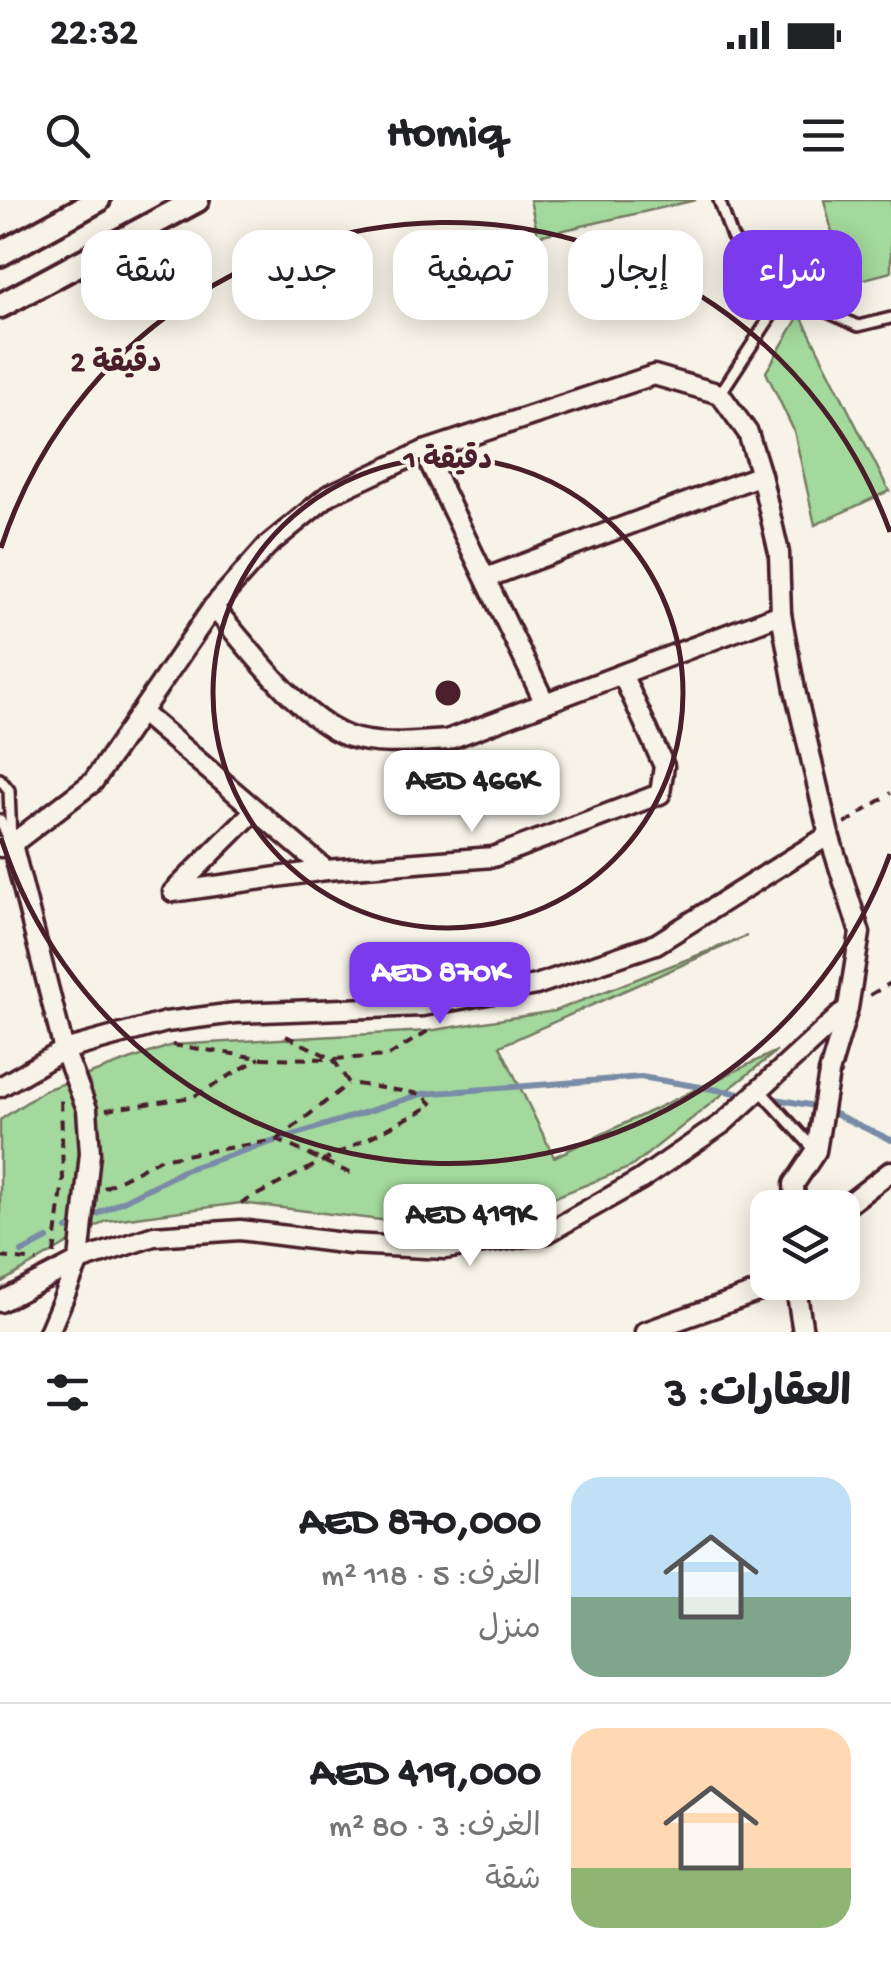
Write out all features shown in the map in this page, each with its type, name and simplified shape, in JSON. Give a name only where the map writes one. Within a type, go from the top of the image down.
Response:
[{"type":"street","points":[[0,254],[98,200]]},
{"type":"street","points":[[0,306],[197,200]]},
{"type":"street","points":[[49,1332],[79,1261],[90,1154],[87,1110],[64,1050],[6,846],[93,782],[213,607],[267,546],[330,495],[424,451],[654,375],[720,394],[748,434],[779,553],[781,614],[828,834],[860,933],[848,1008],[830,1073],[816,1152],[794,1184],[794,1190]]},
{"type":"street","points":[[424,451],[544,702]]},
{"type":"street","points":[[486,578],[761,475]]},
{"type":"street","points":[[213,607],[314,716],[347,736],[391,743],[447,740],[781,614]]},
{"type":"street","points":[[256,810],[173,892],[326,870],[493,857],[660,794],[664,766],[622,674]]},
{"type":"street","points":[[142,713],[326,870]]},
{"type":"street","points":[[0,1087],[64,1050],[166,1022],[235,1013],[423,1006],[536,986],[656,944],[828,834]]},
{"type":"street","points":[[0,1302],[79,1261],[154,1236],[240,1230],[350,1244],[445,1248],[547,1232],[640,1180],[723,1123],[848,1008]]},
{"type":"street","points":[[860,1195],[891,1171]]},
{"type":"street","points":[[645,1332],[750,1294]]},
{"type":"street","points":[[798,1300],[803,1332]]},
{"type":"lane","points":[[719,200],[730,230]]},
{"type":"lane","points":[[845,320],[858,326],[891,318]]},
{"type":"lane","points":[[720,394],[768,320]]},
{"type":"lane","points":[[0,779],[8,790],[6,846]]},
{"type":"lane","points":[[0,820],[6,846]]},
{"type":"lane","points":[[759,1088],[816,1152]]},
{"type":"path","points":[[828,834],[891,794]]},
{"type":"path","points":[[172,1045],[260,1058],[388,1056],[428,1031]]},
{"type":"path","points":[[286,1036],[333,1059],[349,1084]]},
{"type":"path","points":[[87,1110],[192,1097],[260,1058]]},
{"type":"path","points":[[52,1268],[63,1180],[60,1084]]},
{"type":"path","points":[[85,1204],[108,1185],[160,1159],[278,1140],[349,1084],[422,1094],[433,1105],[241,1202]]},
{"type":"path","points":[[278,1140],[354,1175]]},
{"type":"path","points":[[0,1257],[38,1261]]},
{"type":"green space","points":[[530,200],[696,200],[548,234],[548,230],[537,230]]},
{"type":"green space","points":[[824,200],[891,200],[891,272],[862,280],[862,230],[832,230]]},
{"type":"green space","points":[[796,320],[803,320],[889,491],[815,525],[794,431],[766,372]]},
{"type":"green space","points":[[747,936],[500,1046],[554,1157],[777,1051],[631,1167],[505,1217],[422,1225],[241,1203],[106,1221],[0,1283],[0,1120],[45,1090],[172,1045],[428,1031],[555,1011]]},
{"type":"waterway","points":[[67,1229],[187,1169],[422,1094],[641,1077],[748,1095]]},
{"type":"waterway","points":[[770,1098],[820,1107],[891,1140]]},
{"type":"waterway","points":[[22,1252],[47,1239]]}]
